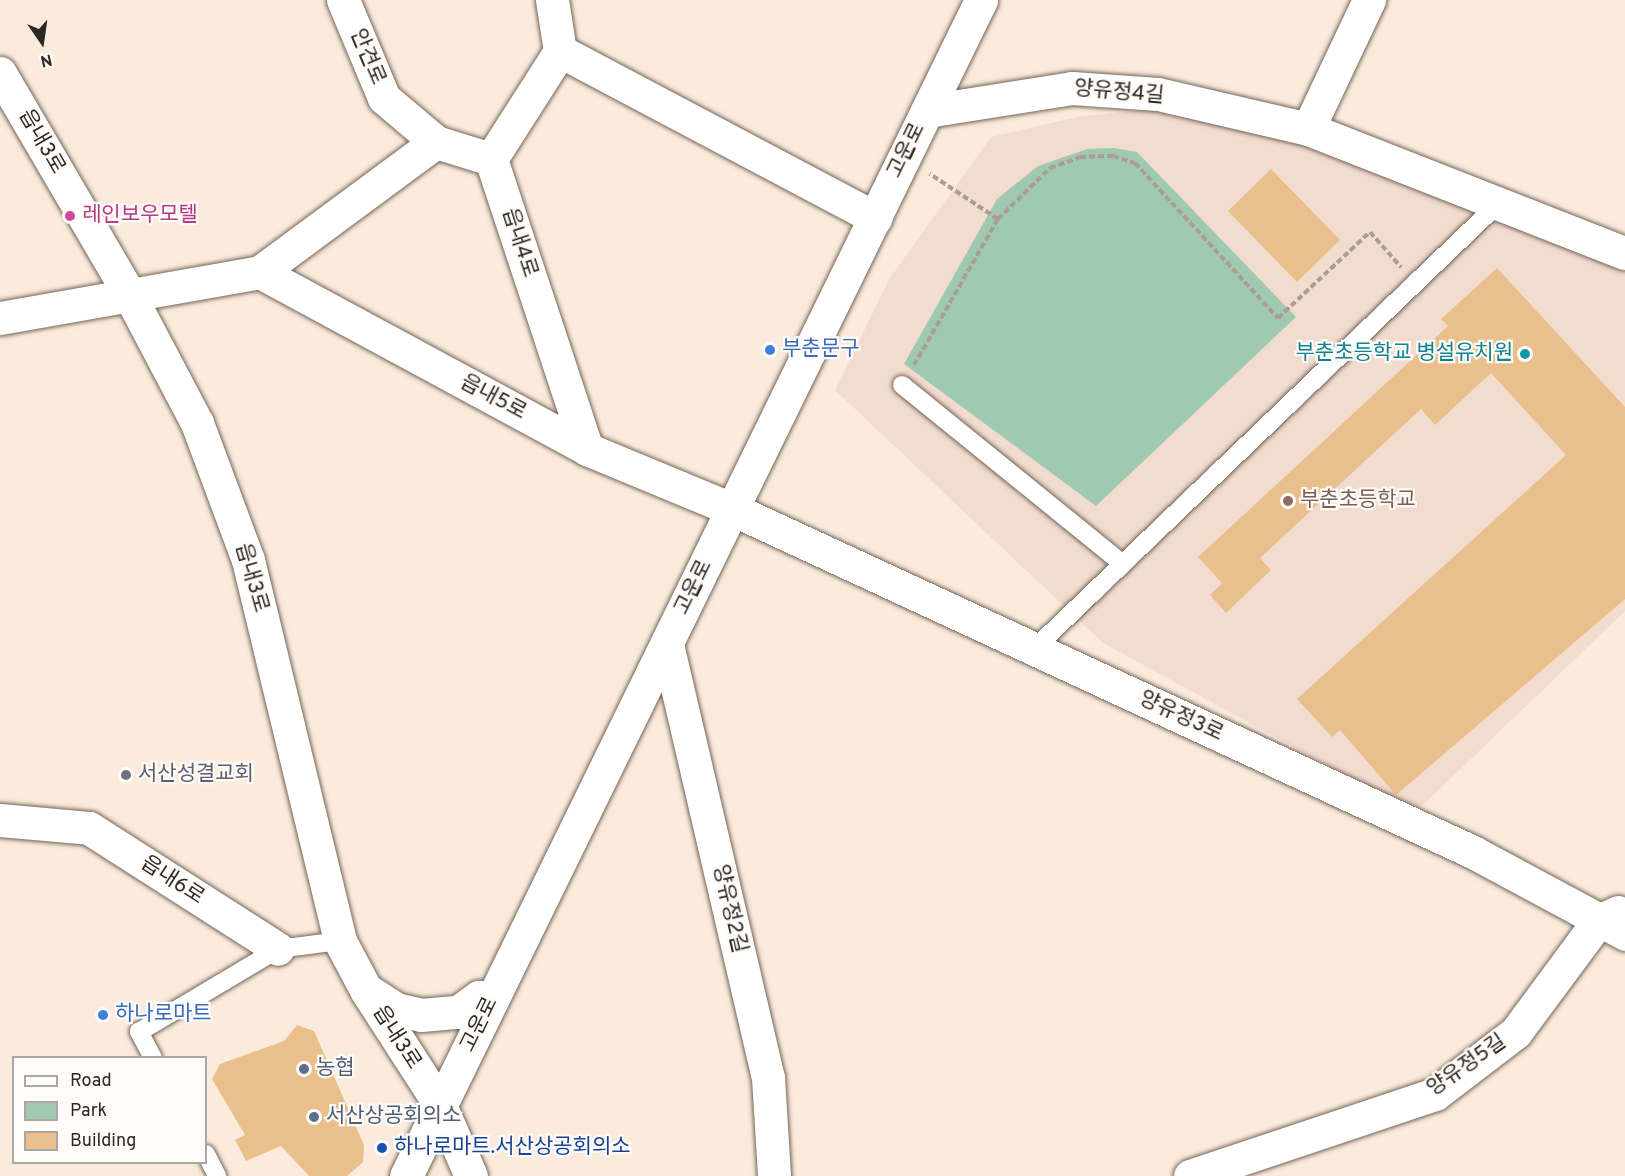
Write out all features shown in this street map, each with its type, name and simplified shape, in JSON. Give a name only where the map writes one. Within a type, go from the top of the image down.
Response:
[{"type":"street","name":"안견로","points":[[343,0],[384,98],[436,142],[491,159]]},
{"type":"street","points":[[491,159],[560,51],[552,0]]},
{"type":"street","name":"고운로","points":[[406,1176],[981,0]]},
{"type":"street","points":[[1308,129],[1369,0]]},
{"type":"street","points":[[560,51],[875,218]]},
{"type":"street","name":"읍내3로","points":[[0,73],[129,294],[197,423],[248,560],[340,941],[363,986],[440,1105],[471,1176]]},
{"type":"street","name":"양유정4길","points":[[927,111],[1037,92],[1109,89],[1158,94],[1308,129],[1625,253]]},
{"type":"street","points":[[0,318],[260,272],[436,142]]},
{"type":"street","name":"읍내4로","points":[[491,159],[587,449]]},
{"type":"street","name":"읍내5로","points":[[260,272],[587,449],[732,509]]},
{"type":"street","name":"양유정3로","points":[[732,509],[1473,852],[1616,921]]},
{"type":"street","name":"양유정2길","points":[[667,644],[768,1077],[774,1176]]},
{"type":"street","name":"읍내6로","points":[[0,820],[88,828],[278,949]]},
{"type":"street","name":"양유정5길","points":[[1190,1176],[1435,1094],[1516,1032],[1616,921]]},
{"type":"street","points":[[363,986],[389,1005],[411,1014],[458,1012],[479,997],[491,1002]]},
{"type":"lane","points":[[1034,649],[1499,203]]},
{"type":"lane","points":[[902,385],[1123,564]]},
{"type":"lane","points":[[152,1056],[140,1032],[278,949],[340,941]]},
{"type":"lane","points":[[207,1156],[217,1176]]},
{"type":"path","points":[[902,385],[998,219],[1050,168],[1080,156],[1113,156],[1135,163],[1278,318],[1370,232],[1416,283]]},
{"type":"path","points":[[905,157],[998,219]]},
{"type":"shaded area","name":"부춘초등학교","points":[[1182,107],[1454,192],[1625,266],[1625,611],[1423,805],[1399,804],[1103,643],[835,390],[890,278],[991,137],[1082,116]]},
{"type":"green space","points":[[1114,148],[1137,152],[1296,317],[1096,506],[904,364],[997,199],[1038,166],[1087,149]]},
{"type":"building","points":[[1271,169],[1340,240],[1297,282],[1228,211]]},
{"type":"building","points":[[1497,268],[1625,407],[1625,599],[1396,795],[1340,730],[1332,737],[1297,699],[1566,455],[1491,373],[1435,425],[1421,409],[1260,558],[1271,570],[1226,613],[1210,595],[1222,583],[1198,557],[1448,326],[1441,319]]},
{"type":"building","points":[[297,1025],[314,1031],[364,1145],[363,1162],[347,1176],[309,1176],[281,1146],[246,1161],[235,1140],[245,1135],[212,1079],[220,1064],[284,1041]]},
{"type":"place","name":"레인보우모텔","points":[[70,216]]},
{"type":"place","name":"부춘문구","points":[[770,350]]},
{"type":"place","name":"부춘초등학교 병설유치원","points":[[1525,354]]},
{"type":"place","name":"부춘초등학교","points":[[1288,501]]},
{"type":"place","name":"서산성결교회","points":[[126,775]]},
{"type":"place","name":"하나로마트","points":[[103,1015]]},
{"type":"place","name":"농협","points":[[304,1069]]},
{"type":"place","name":"서산상공회의소","points":[[314,1117]]},
{"type":"place","name":"하나로마트.서산상공회의소","points":[[382,1148]]}]
